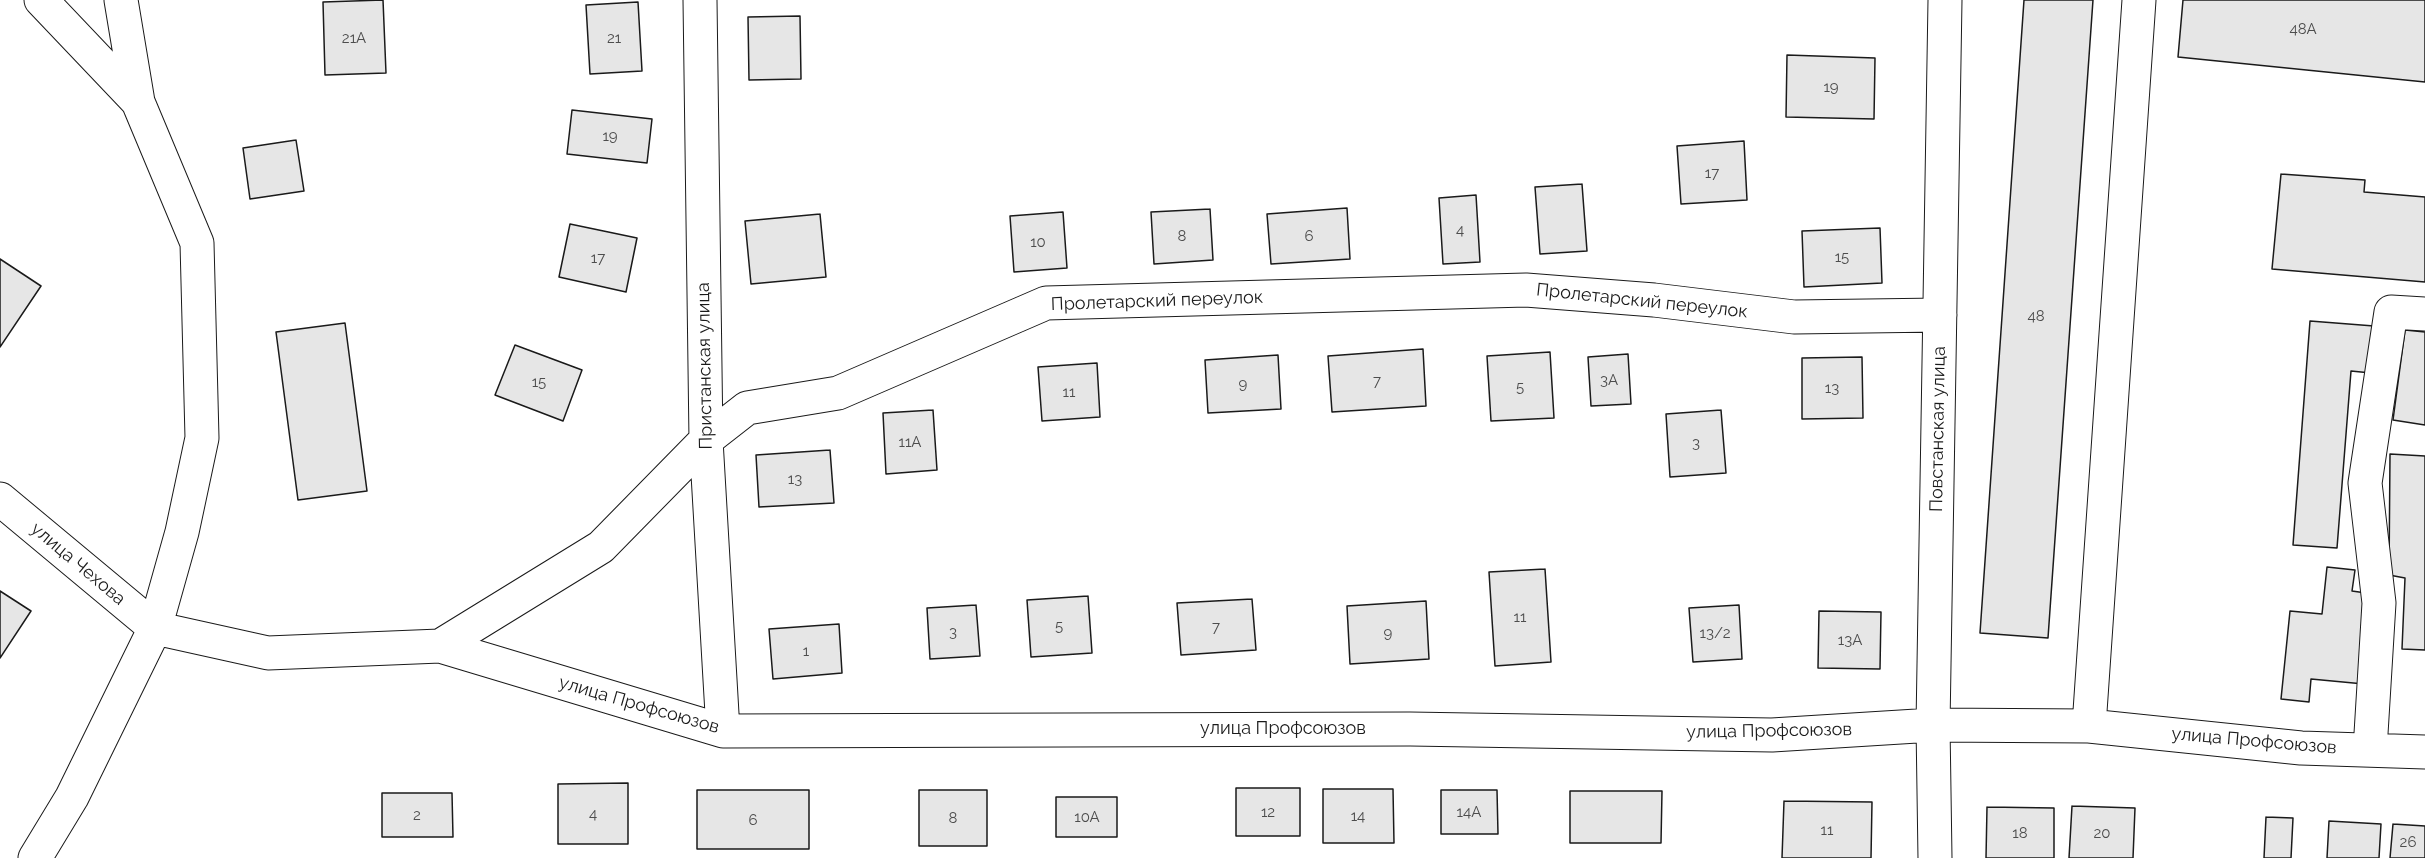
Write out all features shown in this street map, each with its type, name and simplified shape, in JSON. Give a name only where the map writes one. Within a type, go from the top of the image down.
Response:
[{"type":"street","points":[[41,0],[138,102]]},
{"type":"street","points":[[35,858],[72,797],[155,628],[182,532],[202,438],[197,243],[138,102],[121,0]]},
{"type":"street","name":"Пристанская улица","points":[[700,0],[706,440],[723,731]]},
{"type":"street","name":"Повстанская улица","points":[[1935,858],[1934,725],[1945,0]]},
{"type":"street","points":[[2089,726],[2139,0]]},
{"type":"street","name":"Пролетарский переулок","points":[[440,646],[601,547],[706,440],[747,408],[838,393],[1046,303],[1526,290],[1654,300],[1794,317],[1940,315]]},
{"type":"street","points":[[2370,750],[2379,603],[2365,483],[2391,312],[2425,314]]},
{"type":"street","name":"улица Чехова","points":[[0,499],[155,628]]},
{"type":"street","name":"улица Профсоюзов","points":[[155,628],[268,653],[440,646],[723,731],[1410,729],[1772,735],[1934,725],[2089,726],[2301,748],[2425,752]]},
{"type":"building","points":[[383,0],[386,73],[325,75],[323,2]]},
{"type":"building","points":[[2024,0],[2093,0],[2048,638],[1980,633]]},
{"type":"building","points":[[2183,0],[2425,0],[2425,82],[2178,57]]},
{"type":"building","points":[[638,2],[642,71],[590,74],[586,5]]},
{"type":"building","points":[[800,16],[801,79],[749,80],[748,17]]},
{"type":"building","points":[[1787,55],[1875,58],[1874,119],[1786,117]]},
{"type":"building","points":[[572,110],[652,119],[647,163],[567,154]]},
{"type":"building","points":[[296,140],[304,191],[250,199],[243,148]]},
{"type":"building","points":[[1744,141],[1747,200],[1681,204],[1677,146]]},
{"type":"building","points":[[2281,174],[2365,180],[2364,192],[2425,197],[2425,282],[2272,269]]},
{"type":"building","points":[[1582,184],[1587,251],[1540,254],[1535,187]]},
{"type":"building","points":[[1476,195],[1480,262],[1443,264],[1439,198]]},
{"type":"building","points":[[1347,208],[1350,259],[1271,264],[1267,214]]},
{"type":"building","points":[[1210,209],[1213,260],[1154,264],[1151,212]]},
{"type":"building","points":[[1063,212],[1067,268],[1014,272],[1010,216]]},
{"type":"building","points":[[820,214],[826,277],[751,284],[745,221]]},
{"type":"building","points":[[570,224],[637,238],[626,292],[559,277]]},
{"type":"building","points":[[1880,228],[1882,283],[1804,287],[1802,231]]},
{"type":"building","points":[[0,259],[41,286],[0,347]]},
{"type":"building","points":[[2310,321],[2374,326],[2371,373],[2351,371],[2337,548],[2293,545]]},
{"type":"building","points":[[345,323],[367,491],[298,500],[276,332]]},
{"type":"building","points":[[2405,330],[2425,332],[2425,425],[2393,420]]},
{"type":"building","points":[[515,345],[582,370],[563,421],[495,395]]},
{"type":"building","points":[[1423,349],[1426,406],[1332,412],[1328,356]]},
{"type":"building","points":[[1550,352],[1554,418],[1491,421],[1487,356]]},
{"type":"building","points":[[1628,354],[1631,404],[1591,406],[1588,357]]},
{"type":"building","points":[[1278,355],[1281,409],[1208,413],[1205,360]]},
{"type":"building","points":[[1862,357],[1863,418],[1802,419],[1802,358]]},
{"type":"building","points":[[1097,363],[1100,417],[1042,421],[1038,367]]},
{"type":"building","points":[[933,410],[937,470],[886,474],[883,413]]},
{"type":"building","points":[[1721,410],[1726,473],[1670,477],[1666,414]]},
{"type":"building","points":[[830,450],[834,503],[759,507],[756,455]]},
{"type":"building","points":[[2390,454],[2425,456],[2425,650],[2402,649],[2405,578],[2389,575]]},
{"type":"building","points":[[2327,567],[2355,570],[2352,591],[2373,594],[2364,684],[2311,679],[2309,702],[2281,699],[2290,611],[2322,614]]},
{"type":"building","points":[[1545,569],[1551,662],[1495,666],[1489,572]]},
{"type":"building","points":[[0,591],[31,611],[0,658]]},
{"type":"building","points":[[1088,596],[1092,653],[1031,657],[1027,600]]},
{"type":"building","points":[[1252,599],[1256,650],[1181,655],[1177,603]]},
{"type":"building","points":[[1426,601],[1429,659],[1350,664],[1347,606]]},
{"type":"building","points":[[976,605],[980,656],[930,659],[927,608]]},
{"type":"building","points":[[1739,605],[1742,659],[1693,662],[1689,608]]},
{"type":"building","points":[[1819,611],[1881,612],[1880,669],[1818,668]]},
{"type":"building","points":[[839,624],[842,673],[773,679],[769,629]]},
{"type":"building","points":[[628,783],[628,844],[558,844],[558,784]]},
{"type":"building","points":[[1236,788],[1300,788],[1300,836],[1236,836]]},
{"type":"building","points":[[1323,789],[1393,789],[1394,843],[1323,843]]},
{"type":"building","points":[[697,790],[809,790],[809,849],[697,849]]},
{"type":"building","points":[[919,790],[987,790],[987,846],[919,846]]},
{"type":"building","points":[[1441,790],[1497,790],[1498,834],[1441,834]]},
{"type":"building","points":[[1570,791],[1662,791],[1661,843],[1570,843]]},
{"type":"building","points":[[382,793],[452,793],[453,837],[382,837]]},
{"type":"building","points":[[1056,797],[1117,797],[1117,837],[1056,837]]},
{"type":"building","points":[[1784,801],[1872,802],[1871,858],[1782,858]]},
{"type":"building","points":[[2072,806],[2135,808],[2133,858],[2069,858]]},
{"type":"building","points":[[1987,807],[2054,808],[2054,858],[1986,858]]},
{"type":"building","points":[[2266,817],[2293,818],[2291,858],[2264,858]]},
{"type":"building","points":[[2329,821],[2381,824],[2379,858],[2327,858]]},
{"type":"building","points":[[2393,824],[2425,826],[2425,858],[2390,858]]}]
